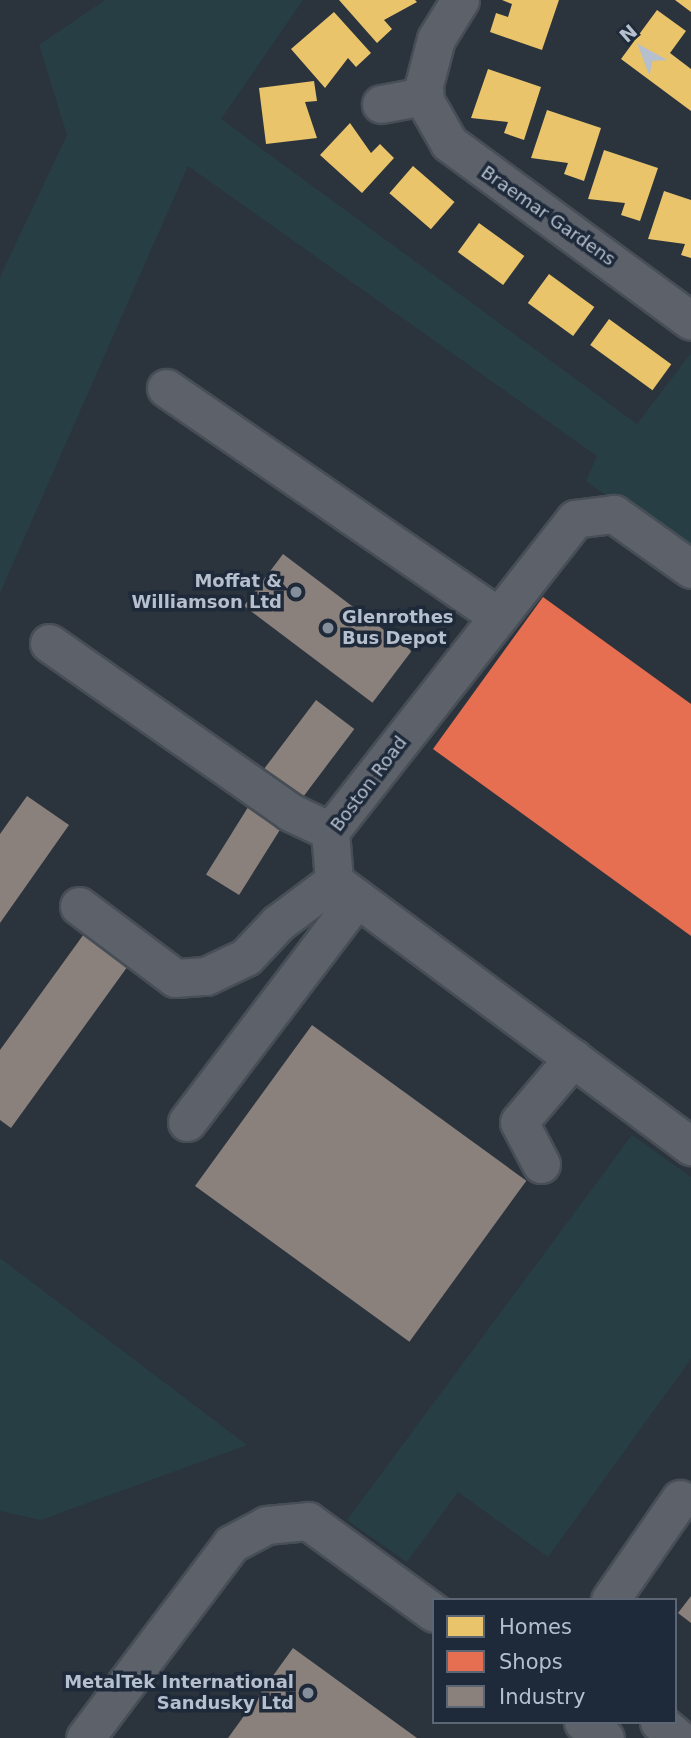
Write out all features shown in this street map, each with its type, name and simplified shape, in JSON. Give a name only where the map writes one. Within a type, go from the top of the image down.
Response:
[{"type":"street","points":[[381,104],[424,96],[436,40],[460,0]]},
{"type":"street","name":"Braemar Gardens","points":[[424,96],[443,133],[467,160],[691,321]]},
{"type":"street","points":[[166,388],[498,616]]},
{"type":"street","name":"Boston Road","points":[[345,890],[330,831],[575,519],[614,514],[691,569]]},
{"type":"street","points":[[49,643],[290,811],[330,831]]},
{"type":"street","points":[[79,906],[175,978],[206,976],[246,957],[278,923],[345,890]]},
{"type":"street","points":[[345,890],[691,1146]]},
{"type":"street","points":[[187,1122],[345,890]]},
{"type":"street","points":[[541,1164],[519,1122],[573,1058]]},
{"type":"street","points":[[611,1598],[680,1499]]},
{"type":"street","points":[[85,1738],[231,1544],[266,1525],[308,1521],[432,1612]]},
{"type":"street","points":[[586,1724],[605,1738]]},
{"type":"street","points":[[661,1724],[678,1738]]},
{"type":"green space","points":[[105,0],[303,0],[221,119],[637,424],[691,353],[691,557],[586,481],[597,456],[188,166],[0,593],[0,277],[67,135],[39,45]]},
{"type":"green space","points":[[632,1135],[691,1177],[691,1359],[548,1557],[458,1492],[407,1562],[347,1520]]},
{"type":"green space","points":[[0,1258],[247,1445],[41,1520],[0,1511]]},
{"type":"building: Homes","points":[[339,0],[417,2],[384,20],[392,29],[377,43]]},
{"type":"building: Homes","points":[[502,0],[559,0],[542,50],[490,32],[496,13],[508,17],[512,4]]},
{"type":"building: Homes","points":[[675,0],[691,0],[691,12]]},
{"type":"building: Homes","points":[[657,10],[686,31],[670,53],[691,69],[691,111],[621,59]]},
{"type":"building: Homes","points":[[334,12],[371,53],[356,67],[348,58],[325,88],[291,49]]},
{"type":"building: Homes","points":[[488,69],[541,87],[524,140],[504,133],[508,122],[471,118]]},
{"type":"building: Homes","points":[[314,81],[317,101],[305,102],[317,138],[266,144],[259,88]]},
{"type":"building: Homes","points":[[547,110],[601,128],[584,181],[564,174],[568,163],[531,158]]},
{"type":"building: Homes","points":[[350,123],[371,153],[380,144],[394,158],[362,193],[320,155]]},
{"type":"building: Homes","points":[[604,150],[658,168],[640,221],[621,215],[625,203],[588,199]]},
{"type":"building: Homes","points":[[413,166],[455,202],[431,229],[389,193]]},
{"type":"building: Homes","points":[[664,191],[691,200],[691,258],[681,255],[685,244],[648,239]]},
{"type":"building: Homes","points":[[479,223],[524,256],[503,285],[458,252]]},
{"type":"building: Homes","points":[[549,274],[594,307],[573,336],[528,303]]},
{"type":"building: Homes","points":[[609,319],[671,364],[652,390],[590,345]]},
{"type":"building: Shops","points":[[543,597],[691,704],[691,936],[433,749]]},
{"type":"building: Industry","name":"Glenrothes Bus Depot","points":[[283,554],[412,651],[372,703],[244,606]]},
{"type":"building: Industry","points":[[316,700],[354,729],[298,803],[260,774]]},
{"type":"building: Industry","points":[[27,796],[69,825],[0,923],[0,834]]},
{"type":"building: Industry","points":[[250,804],[283,825],[239,895],[206,874]]},
{"type":"building: Industry","points":[[89,927],[133,959],[11,1128],[0,1120],[0,1050]]},
{"type":"building: Industry","points":[[312,1025],[526,1181],[409,1342],[195,1186]]},
{"type":"building: Industry","points":[[691,1596],[691,1623],[678,1613]]},
{"type":"building: Industry","name":"MetalTek International Sandusky Ltd","points":[[293,1648],[417,1738],[228,1738]]},
{"type":"place","name":"Moffat & Williamson Ltd","points":[[296,592]]},
{"type":"place","name":"Glenrothes Bus Depot","points":[[328,628]]},
{"type":"place","name":"MetalTek International Sandusky Ltd","points":[[308,1693]]}]
